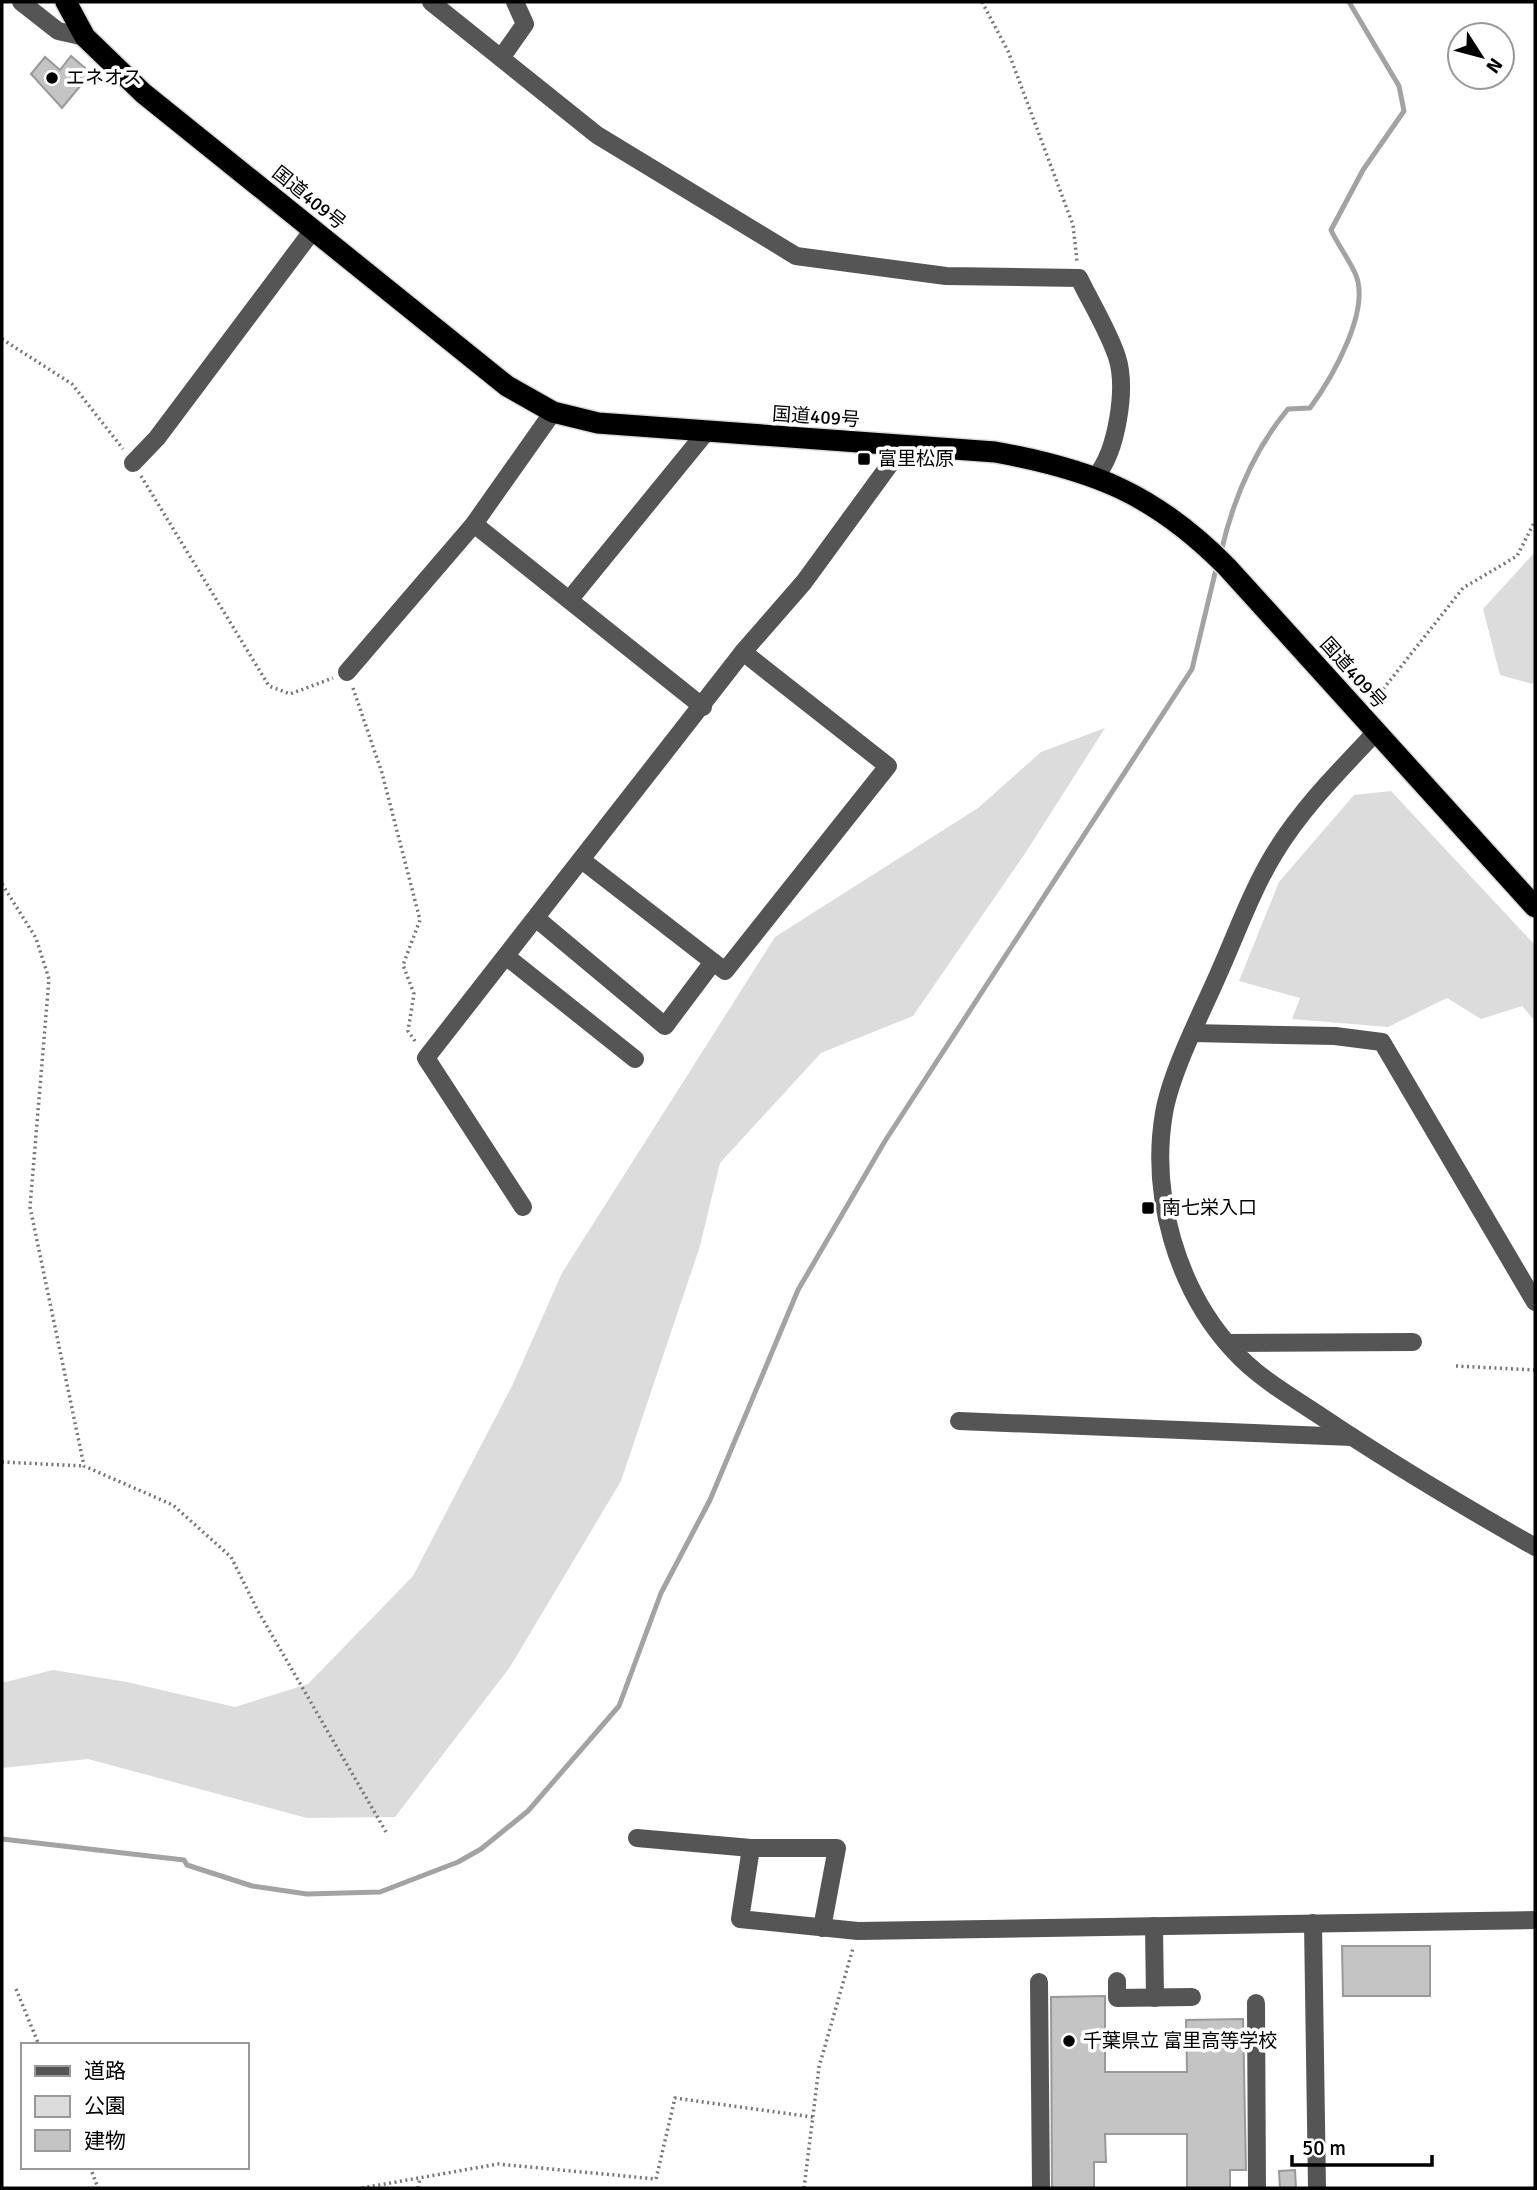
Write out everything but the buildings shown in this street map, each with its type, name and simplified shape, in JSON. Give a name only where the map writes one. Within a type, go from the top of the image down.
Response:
[{"type":"highway","name":"国道409号","points":[[66,2],[85,37],[143,93],[507,386],[554,412],[598,424],[995,452],[1055,463],[1096,476],[1129,491],[1197,537],[1535,907]]},
{"type":"street","points":[[21,2],[58,31],[85,37]]},
{"type":"street","points":[[431,2],[597,135],[796,256],[946,276],[1079,278],[1118,358],[1120,412],[1106,465],[1096,476]]},
{"type":"street","points":[[501,58],[525,24],[515,2]]},
{"type":"street","points":[[133,463],[157,438],[313,230]]},
{"type":"street","points":[[347,672],[474,524],[554,412]]},
{"type":"street","points":[[570,599],[707,431]]},
{"type":"street","points":[[523,1207],[426,1058],[583,861],[743,652],[804,582],[904,445]]},
{"type":"street","points":[[474,524],[703,707]]},
{"type":"street","points":[[583,861],[725,971],[888,766],[743,652]]},
{"type":"street","points":[[1368,725],[1335,776],[1274,855],[1192,1033],[1164,1112],[1160,1165],[1165,1214],[1181,1263],[1200,1305],[1228,1343],[1272,1384],[1403,1471],[1535,1547]]},
{"type":"street","points":[[537,919],[665,1026],[713,962]]},
{"type":"street","points":[[507,957],[635,1059]]},
{"type":"street","points":[[1192,1033],[1335,1036],[1382,1042],[1535,1302]]},
{"type":"street","points":[[1228,1343],[1413,1342]]},
{"type":"street","points":[[958,1421],[1352,1437]]},
{"type":"street","points":[[637,1839],[751,1848],[837,1848],[822,1928]]},
{"type":"street","points":[[751,1848],[740,1919],[822,1928],[858,1931],[1535,1920]]},
{"type":"street","points":[[1313,1923],[1317,2188]]},
{"type":"street","points":[[1154,1926],[1155,1998]]},
{"type":"street","points":[[1117,1981],[1117,1998],[1192,1997]]},
{"type":"street","points":[[1040,1982],[1041,2188]]},
{"type":"street","points":[[1256,2003],[1257,2188]]},
{"type":"path","points":[[982,2],[1008,51],[1073,225],[1079,278]]},
{"type":"path","points":[[2,340],[72,384],[133,463],[269,686],[290,694],[347,672],[382,773],[420,920],[403,964],[414,994],[408,1031],[426,1058]]},
{"type":"path","points":[[1368,725],[1463,589],[1517,556],[1535,522]]},
{"type":"path","points":[[2,884],[36,938],[48,979],[30,1208],[84,1466]]},
{"type":"path","points":[[1456,1366],[1535,1370]]},
{"type":"path","points":[[2,1462],[84,1466],[173,1505],[231,1558],[258,1611],[386,1832]]},
{"type":"path","points":[[804,2188],[819,2067],[858,1931]]},
{"type":"path","points":[[16,1989],[38,2043]]},
{"type":"path","points":[[362,2188],[498,2164],[656,2179],[675,2098],[813,2117]]},
{"type":"path","points":[[91,2169],[98,2188]]},
{"type":"path","points":[[418,2188],[420,2178]]},
{"type":"green space","points":[[1535,552],[1535,680],[1532,684],[1500,675],[1483,609]]},
{"type":"green space","points":[[1105,728],[1026,852],[913,1016],[821,1053],[720,1163],[700,1246],[621,1481],[510,1667],[395,1817],[307,1818],[88,1759],[2,1768],[2,1683],[53,1670],[127,1682],[235,1707],[308,1684],[413,1576],[512,1386],[562,1273],[775,937],[978,808],[1041,752]]},
{"type":"green space","points":[[1391,791],[1535,945],[1535,1021],[1522,1006],[1481,1019],[1447,998],[1388,1027],[1292,1019],[1300,998],[1239,981],[1279,882],[1354,795]]},
{"type":"waterway","points":[[1221,552],[1238,495],[1264,442],[1288,409],[1310,408],[1329,379],[1347,343],[1354,324],[1359,288],[1355,273],[1331,230],[1363,170],[1404,111],[1399,86],[1349,2]]},
{"type":"waterway","points":[[2,1839],[184,1860],[187,1865],[252,1886],[307,1894],[380,1892],[458,1862],[481,1849],[528,1811],[619,1706],[661,1593],[710,1500],[798,1290],[885,1141],[1192,669],[1217,565]]},
{"type":"place","name":"エネオス","points":[[52,78]]},
{"type":"place","name":"富里松原","points":[[864,459]]},
{"type":"place","name":"南七栄入口","points":[[1148,1208]]},
{"type":"place","name":"千葉県立 富里高等学校","points":[[1069,2041]]}]
